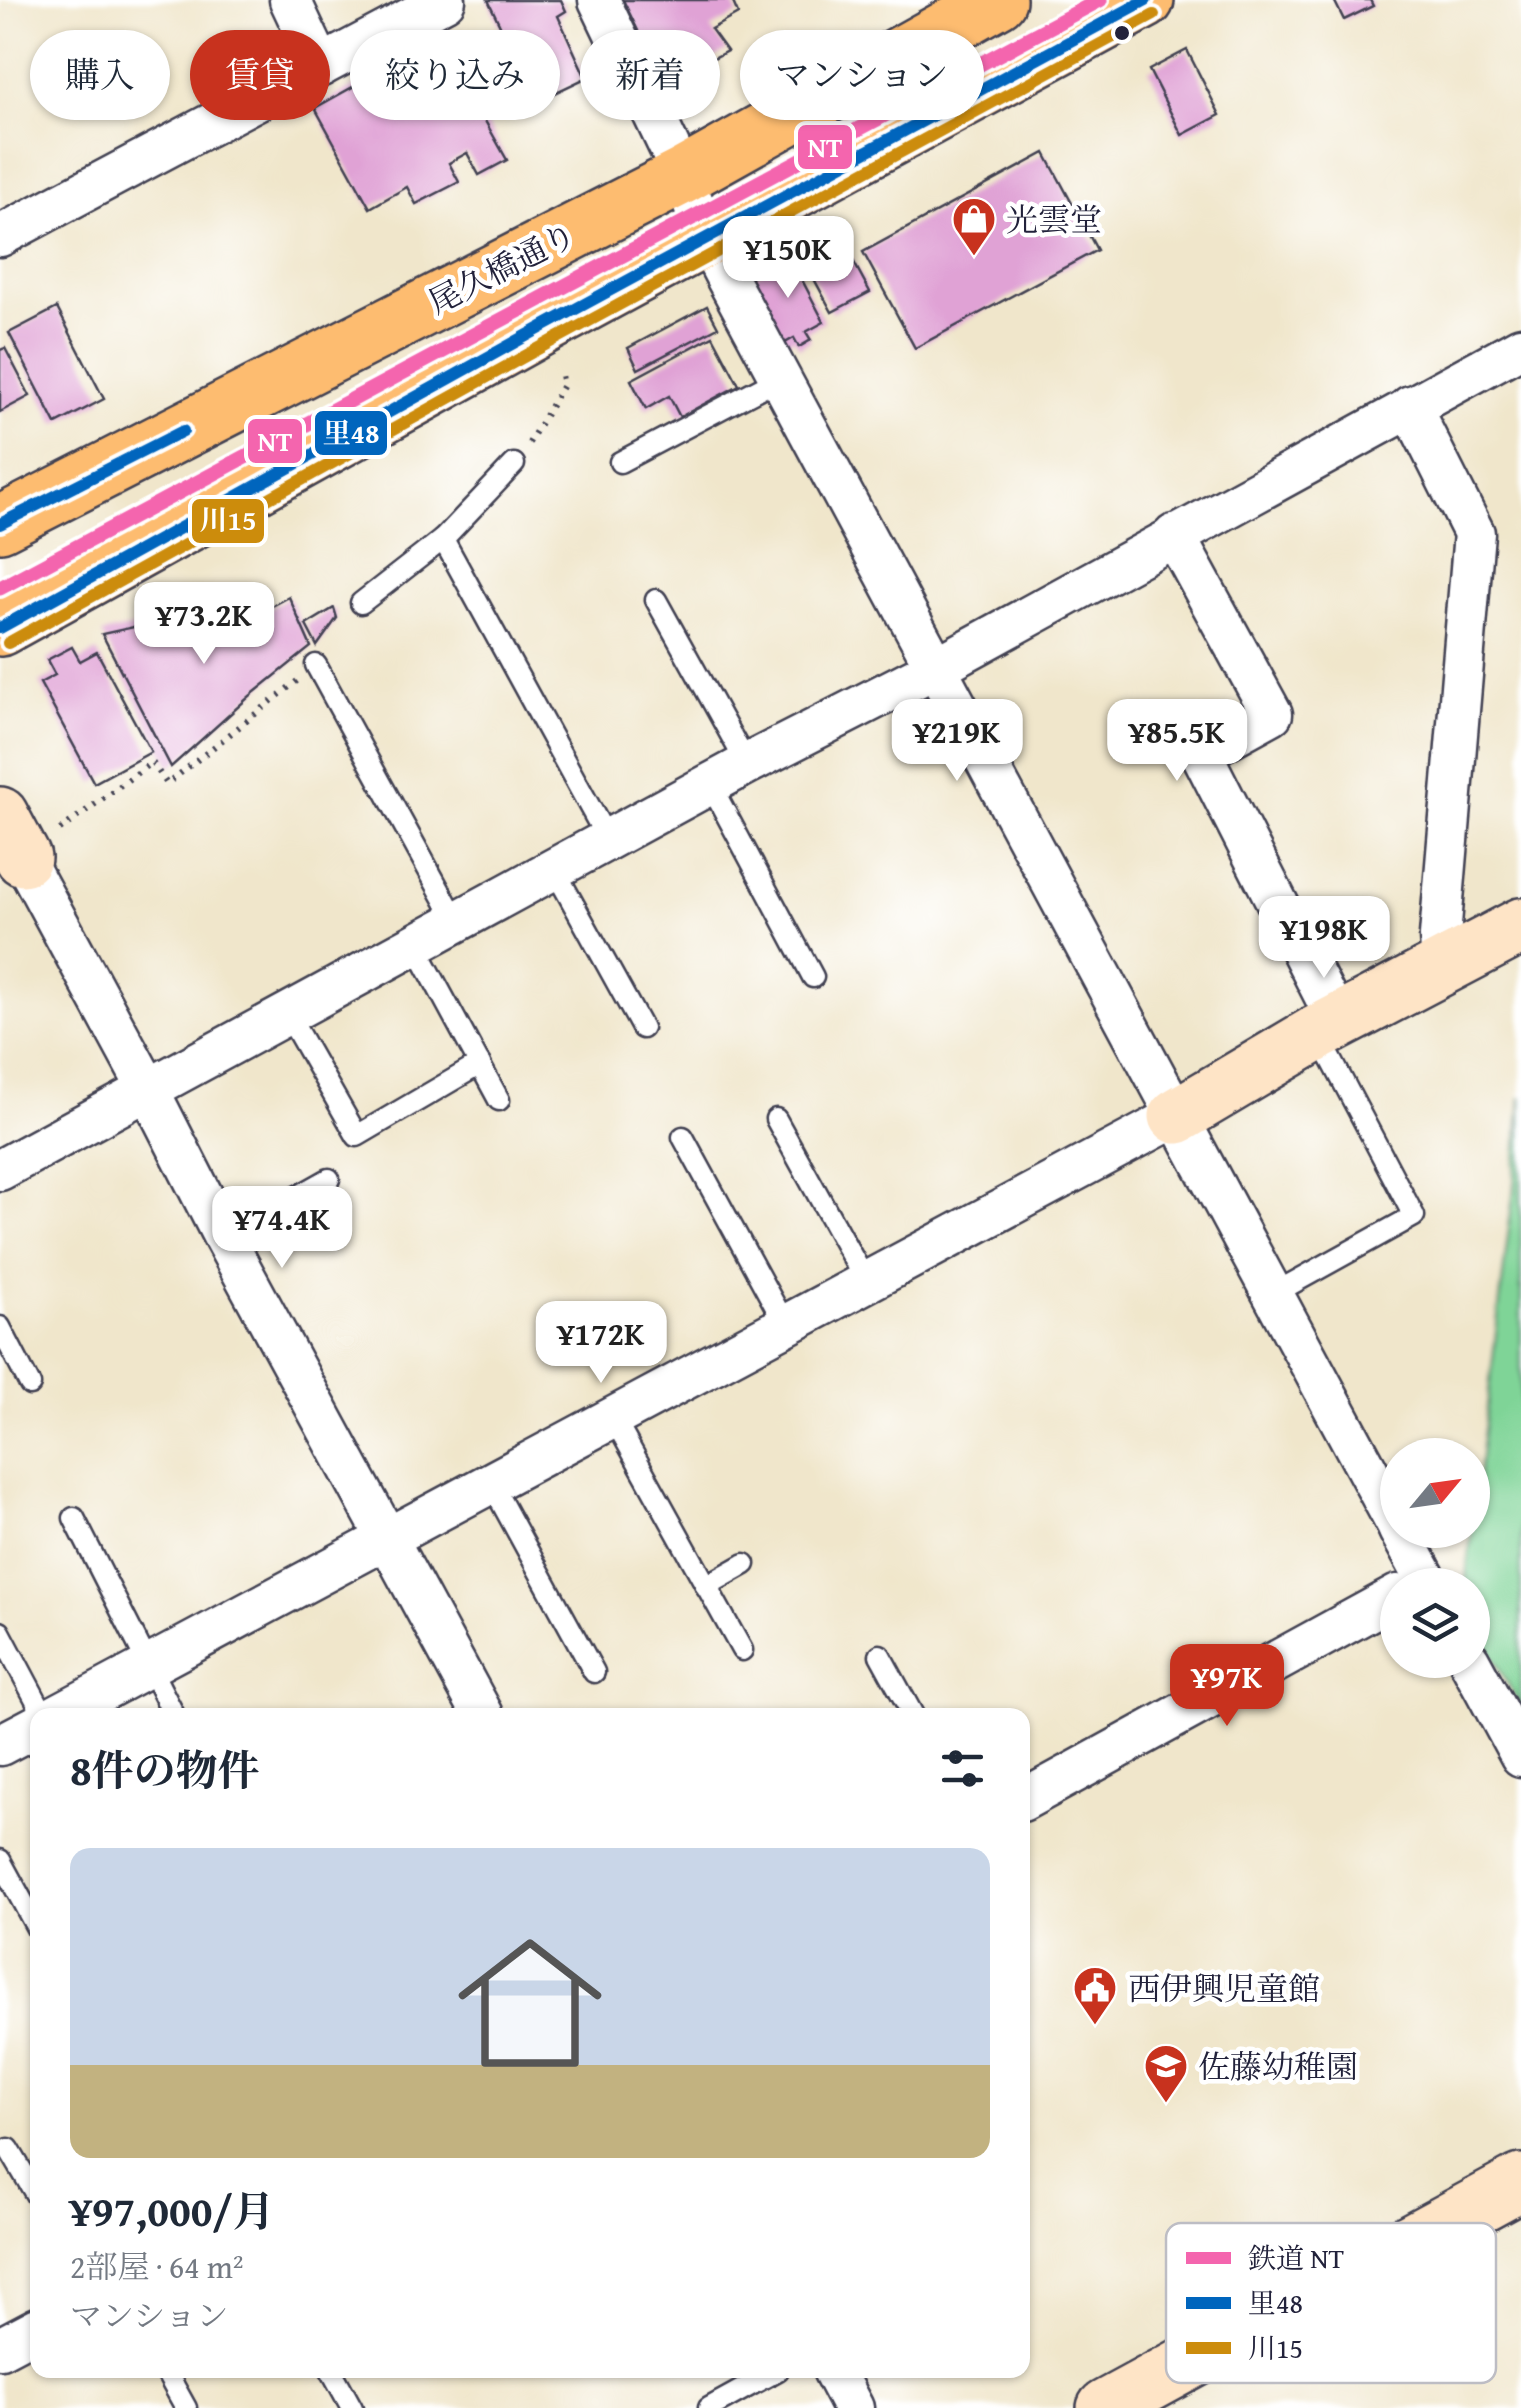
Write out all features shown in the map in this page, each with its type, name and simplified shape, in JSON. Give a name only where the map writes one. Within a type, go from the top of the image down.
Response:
[{"type":"main road","name":"尾久橋通り","points":[[0,524],[683,176],[998,0]]},
{"type":"main road","points":[[0,628],[546,325],[1146,0]]},
{"type":"street","points":[[290,0],[304,30]]},
{"type":"street","points":[[330,61],[445,0]]},
{"type":"street","points":[[598,0],[683,176],[706,238],[779,378],[1380,1494]]},
{"type":"street","points":[[0,236],[219,120]]},
{"type":"street","points":[[0,1170],[747,764],[935,668],[1521,347]]},
{"type":"street","points":[[1410,406],[1474,532],[1440,936],[1442,968]]},
{"type":"street","points":[[1174,536],[1272,714],[1201,753],[1327,1027]]},
{"type":"street","points":[[12,836],[224,1238],[480,1708]]},
{"type":"street","points":[[70,1708],[492,1485],[1176,1116],[1327,1027],[1521,926]]},
{"type":"street","points":[[1030,1796],[1380,1605]]},
{"type":"street","points":[[1479,1678],[1521,1756]]},
{"type":"street","points":[[0,1745],[30,1729]]},
{"type":"street","points":[[1446,2223],[1521,2182]]},
{"type":"street","points":[[0,2348],[30,2332]]},
{"type":"street","points":[[1105,2408],[1166,2375]]},
{"type":"street","points":[[837,2378],[853,2408]]},
{"type":"lane","points":[[620,462],[779,378]]},
{"type":"lane","points":[[361,603],[443,539],[514,464]]},
{"type":"lane","points":[[443,539],[608,840]]},
{"type":"lane","points":[[656,600],[747,764]]},
{"type":"lane","points":[[316,665],[458,922]]},
{"type":"lane","points":[[710,784],[813,977]]},
{"type":"lane","points":[[554,870],[642,1028]]},
{"type":"lane","points":[[415,946],[499,1100]]},
{"type":"lane","points":[[288,1015],[357,1136],[480,1064]]},
{"type":"lane","points":[[1273,1294],[1414,1216],[1327,1027]]},
{"type":"lane","points":[[776,1119],[866,1282]]},
{"type":"lane","points":[[683,1137],[785,1324]]},
{"type":"lane","points":[[224,1238],[329,1179]]},
{"type":"lane","points":[[0,1327],[30,1384]]},
{"type":"lane","points":[[614,1418],[742,1650]]},
{"type":"lane","points":[[492,1485],[594,1672]]},
{"type":"lane","points":[[74,1518],[170,1708]]},
{"type":"lane","points":[[706,1586],[746,1564]]},
{"type":"lane","points":[[0,1632],[40,1708]]},
{"type":"lane","points":[[880,1654],[909,1708]]},
{"type":"lane","points":[[0,1860],[30,1915]]},
{"type":"lane","points":[[10,2149],[30,2184]]},
{"type":"lane","points":[[170,2378],[186,2408]]},
{"type":"lane","points":[[335,2378],[352,2408]]},
{"type":"lane","points":[[709,2408],[763,2378]]},
{"type":"path","points":[[514,464],[563,385],[546,325]]},
{"type":"path","points":[[12,836],[152,762],[167,784],[316,665]]},
{"type":"green space","points":[[1521,1097],[1521,1708],[1490,1652],[1490,1568],[1467,1568],[1470,1548],[1490,1548],[1490,1438],[1483,1438]]},
{"type":"building","points":[[488,0],[561,0],[566,11],[558,16],[580,65],[580,81],[560,90],[560,30],[502,30]]},
{"type":"building","points":[[623,0],[732,0],[738,14],[712,30],[638,30]]},
{"type":"building","points":[[1334,0],[1370,0],[1373,6],[1344,20]]},
{"type":"building","points":[[1187,50],[1220,115],[1182,135],[1149,70]]},
{"type":"building","points":[[350,89],[350,120],[485,120],[507,160],[479,175],[467,153],[449,163],[459,182],[416,204],[407,187],[370,208],[322,120],[330,120],[330,100]]},
{"type":"building","points":[[1045,153],[1097,250],[915,348],[863,252]]},
{"type":"building","points":[[838,233],[870,292],[832,312],[800,253]]},
{"type":"building","points":[[790,257],[824,322],[806,332],[811,340],[799,347],[794,338],[785,343],[750,278]]},
{"type":"building","points":[[707,306],[718,327],[638,369],[628,348]]},
{"type":"building","points":[[57,308],[104,399],[56,424],[9,333]]},
{"type":"building","points":[[713,336],[739,385],[680,417],[669,396],[646,409],[631,380]]},
{"type":"building","points":[[5,348],[30,396],[0,412],[0,350]]},
{"type":"building","points":[[289,597],[311,647],[171,767],[102,634],[251,601],[257,614]]},
{"type":"building","points":[[334,608],[337,618],[317,646],[306,625]]},
{"type":"building","points":[[72,647],[80,661],[97,652],[151,752],[94,783],[40,683],[55,675],[47,660]]},
{"type":"rail line","name":"NT","points":[[0,588],[1100,0]]},
{"type":"transit line","name":"里48","points":[[0,628],[546,325],[1146,0]]},
{"type":"transit line","name":"川15","points":[[8,643],[554,340],[1154,15]]},
{"type":"transit line","name":"里48","points":[[0,524],[183,431]]},
{"type":"place","name":"光雲堂","points":[[974,257]]},
{"type":"place","name":"西伊興児童館","points":[[1095,2026]]},
{"type":"place","name":"佐藤幼稚園","points":[[1166,2104]]}]
